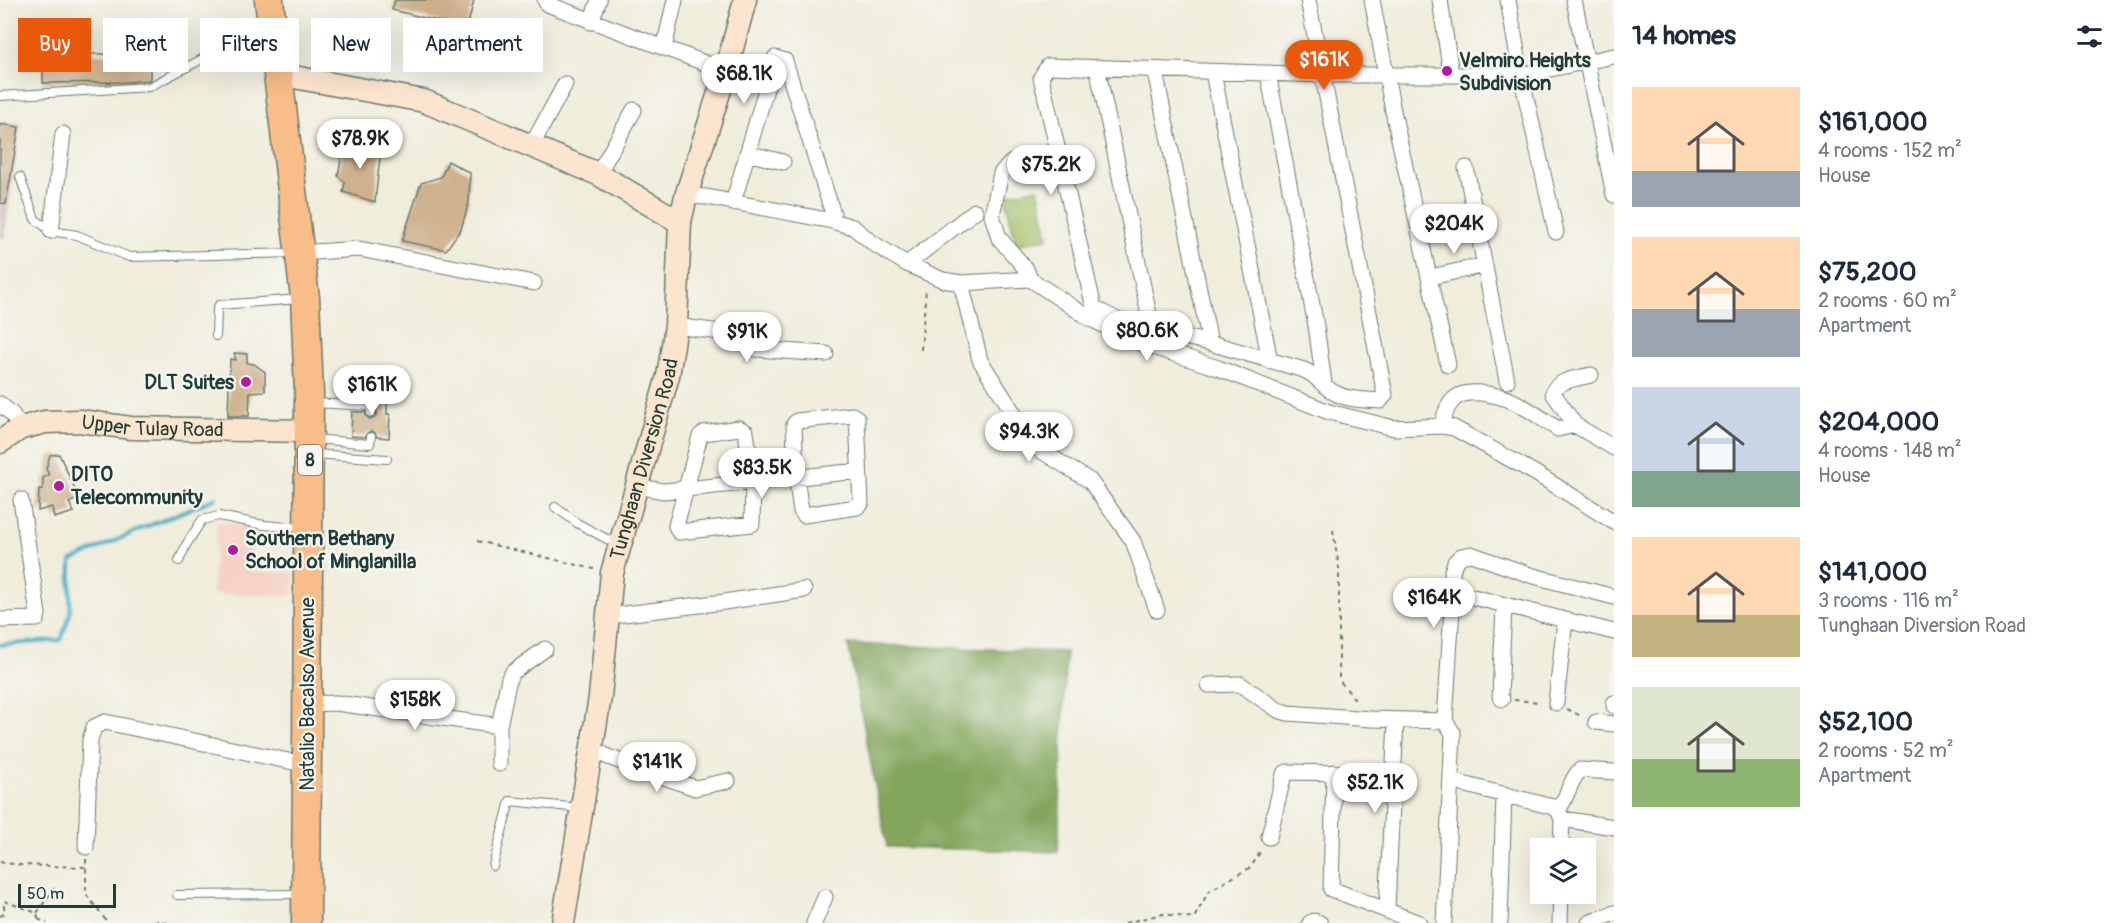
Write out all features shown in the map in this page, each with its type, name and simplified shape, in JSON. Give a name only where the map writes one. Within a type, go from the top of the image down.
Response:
[{"type":"highway","name":"Natalio Bacalso Avenue","points":[[270,11],[300,253],[310,403],[306,923]]},
{"type":"street","points":[[544,0],[548,4],[591,22],[726,71]]},
{"type":"street","points":[[591,22],[599,0]]},
{"type":"street","points":[[664,48],[675,0]]},
{"type":"street","name":"Tunghaan Diversion Road","points":[[563,923],[600,697],[612,573],[668,376],[676,326],[680,222],[745,0]]},
{"type":"street","points":[[1308,0],[1323,75],[1385,395],[1380,401],[1362,400],[1335,393],[1314,374],[1210,343],[1121,321],[1094,308],[1041,76],[1044,71],[1048,66],[1323,75],[1521,75],[1614,56]]},
{"type":"street","points":[[1372,0],[1448,365]]},
{"type":"street","points":[[1440,0],[1451,74]]},
{"type":"street","points":[[1508,0],[1521,75],[1556,232]]},
{"type":"street","points":[[1574,0],[1614,195]]},
{"type":"street","points":[[733,203],[775,58],[785,61],[833,214],[832,220]]},
{"type":"street","points":[[1097,67],[1152,329]]},
{"type":"street","points":[[1155,71],[1210,343]]},
{"type":"street","points":[[1213,72],[1270,361]]},
{"type":"street","points":[[1268,73],[1316,326],[1324,384]]},
{"type":"street","points":[[278,74],[424,101],[598,174],[680,222]]},
{"type":"street","points":[[532,145],[565,84]]},
{"type":"street","points":[[598,174],[634,110]]},
{"type":"street","points":[[51,231],[63,134]]},
{"type":"street","points":[[747,153],[783,162]]},
{"type":"street","points":[[1059,157],[1011,163],[1001,172],[992,215],[999,238],[1026,269],[1030,279],[1089,318],[1138,342],[1218,368],[1329,412],[1394,428],[1442,426],[1454,428],[1535,473],[1614,522]]},
{"type":"street","points":[[1466,168],[1507,381]]},
{"type":"street","points":[[686,196],[707,197],[832,220],[853,227],[874,244],[907,264],[943,280],[961,283],[1030,279]]},
{"type":"street","points":[[907,264],[975,211]]},
{"type":"street","points":[[300,253],[359,249],[534,283]]},
{"type":"street","points":[[1431,277],[1485,265]]},
{"type":"street","points":[[961,283],[980,360],[1035,447],[1090,481],[1133,541],[1157,610]]},
{"type":"street","points":[[676,326],[734,334],[756,349],[826,354]]},
{"type":"street","points":[[1591,375],[1557,384],[1553,393],[1575,425],[1614,448]]},
{"type":"street","points":[[1442,426],[1445,410],[1451,401],[1471,391],[1502,396],[1521,405],[1558,429],[1575,425]]},
{"type":"street","points":[[0,404],[12,414],[21,428]]},
{"type":"street","points":[[852,415],[857,418],[860,506],[804,515],[801,511],[796,477],[792,426],[795,422],[852,415]]},
{"type":"street","name":"Upper Tulay Road","points":[[0,442],[21,428],[45,422],[80,421],[131,428],[310,441]]},
{"type":"street","points":[[739,428],[746,432],[753,483],[752,524],[679,532],[676,526],[700,436],[704,433],[739,428]]},
{"type":"street","points":[[637,486],[663,491],[858,471]]},
{"type":"street","points":[[0,620],[37,619],[38,614],[21,500]]},
{"type":"street","points":[[1444,923],[1453,734],[1445,721],[1453,592],[1452,571],[1455,562],[1461,556],[1471,554],[1530,575],[1614,597]]},
{"type":"street","points":[[608,616],[804,590]]},
{"type":"street","points":[[1453,592],[1614,632]]},
{"type":"street","points":[[1502,699],[1500,695],[1504,606]]},
{"type":"street","points":[[1556,703],[1564,621]]},
{"type":"street","points":[[499,764],[499,726],[510,675],[545,649]]},
{"type":"street","points":[[1209,685],[1240,684],[1278,710],[1288,713],[1445,721]]},
{"type":"street","points":[[307,704],[336,703],[499,726]]},
{"type":"street","points":[[1387,909],[1396,720]]},
{"type":"street","points":[[1596,722],[1614,724]]},
{"type":"street","points":[[86,847],[90,740],[94,727],[105,723],[307,765]]},
{"type":"street","points":[[592,748],[608,757],[695,788],[728,781]]},
{"type":"street","points":[[1561,838],[1560,815],[1573,777],[1580,770],[1614,772]]},
{"type":"street","points":[[1269,837],[1285,772],[1394,774]]},
{"type":"street","points":[[1334,772],[1330,887],[1335,892],[1387,909],[1419,923]]},
{"type":"street","points":[[1451,781],[1504,794],[1560,815],[1614,827]]},
{"type":"street","points":[[1500,923],[1504,794]]},
{"type":"street","points":[[814,923],[825,897]]},
{"type":"street","points":[[1560,923],[1561,904]]},
{"type":"street","points":[[1589,923],[1614,913]]},
{"type":"street","points":[[1310,923],[1320,923]]},
{"type":"lane","points":[[0,96],[149,87],[270,11]]},
{"type":"lane","points":[[20,177],[35,219],[51,231],[77,235],[129,257],[300,253]]},
{"type":"lane","points":[[216,336],[219,305],[304,298]]},
{"type":"lane","points":[[310,403],[371,406],[371,413]]},
{"type":"lane","points":[[310,441],[370,444],[371,437]]},
{"type":"lane","points":[[310,441],[387,459]]},
{"type":"lane","points":[[555,507],[619,546]]},
{"type":"lane","points":[[179,561],[202,520],[219,516],[264,525],[289,527],[309,525]]},
{"type":"lane","points":[[493,866],[510,801],[582,808]]},
{"type":"lane","points":[[177,895],[306,894]]},
{"type":"path","points":[[921,350],[927,274]]},
{"type":"path","points":[[1333,531],[1339,568],[1339,680],[1371,719]]},
{"type":"path","points":[[477,541],[612,573]]},
{"type":"path","points":[[1125,923],[1162,914],[1194,918],[1209,891],[1251,867],[1269,837]]},
{"type":"path","points":[[86,847],[86,894],[108,923]]},
{"type":"path","points":[[0,862],[19,865],[86,867]]},
{"type":"path","points":[[47,923],[39,921],[37,913],[54,888]]},
{"type":"path","points":[[0,916],[4,914],[4,901],[37,913]]},
{"type":"path","points":[[154,923],[157,921],[172,923]]},
{"type":"shaded area","points":[[0,122],[21,123],[4,239],[0,238]]},
{"type":"shaded area","name":"Southern Bethany School of Minglanilla","points":[[217,522],[252,527],[251,572],[295,573],[294,596],[212,594]]},
{"type":"green space","points":[[1038,188],[1048,238],[1016,245],[1005,195]]},
{"type":"green space","points":[[848,644],[1066,652],[1058,852],[887,847]]},
{"type":"building","points":[[395,0],[474,0],[470,18],[425,18],[392,10]]},
{"type":"building","points":[[91,54],[103,54],[103,72],[150,72],[150,80],[43,83],[43,72],[91,72]]},
{"type":"building","points":[[0,124],[19,127],[6,204],[0,203]]},
{"type":"building","points":[[344,142],[381,148],[375,202],[343,192],[345,182],[338,176]]},
{"type":"building","points":[[448,161],[470,173],[469,202],[461,229],[446,250],[402,241],[421,183],[441,177]]},
{"type":"building","name":"DLT Suites","points":[[234,353],[247,354],[247,363],[254,364],[265,372],[265,391],[250,392],[249,416],[228,416],[230,359],[236,360]]},
{"type":"building","points":[[387,390],[387,414],[390,414],[389,438],[377,437],[371,431],[365,437],[351,436],[352,412],[365,412],[370,419],[377,414],[376,403],[371,400],[357,399],[357,391]]},
{"type":"building","name":"DITO Telecommunity","points":[[59,454],[79,498],[69,503],[74,512],[54,518],[52,507],[38,511],[39,489],[43,489],[43,478],[49,475],[46,469],[50,455]]},
{"type":"waterway","points":[[0,645],[61,640],[70,614],[71,561],[216,498]]},
{"type":"place","name":"Velmiro Heights Subdivision","points":[[1447,71]]},
{"type":"place","name":"DLT Suites","points":[[246,382]]},
{"type":"place","name":"DITO Telecommunity","points":[[59,486]]},
{"type":"place","name":"Southern Bethany School of Minglanilla","points":[[233,550]]}]
